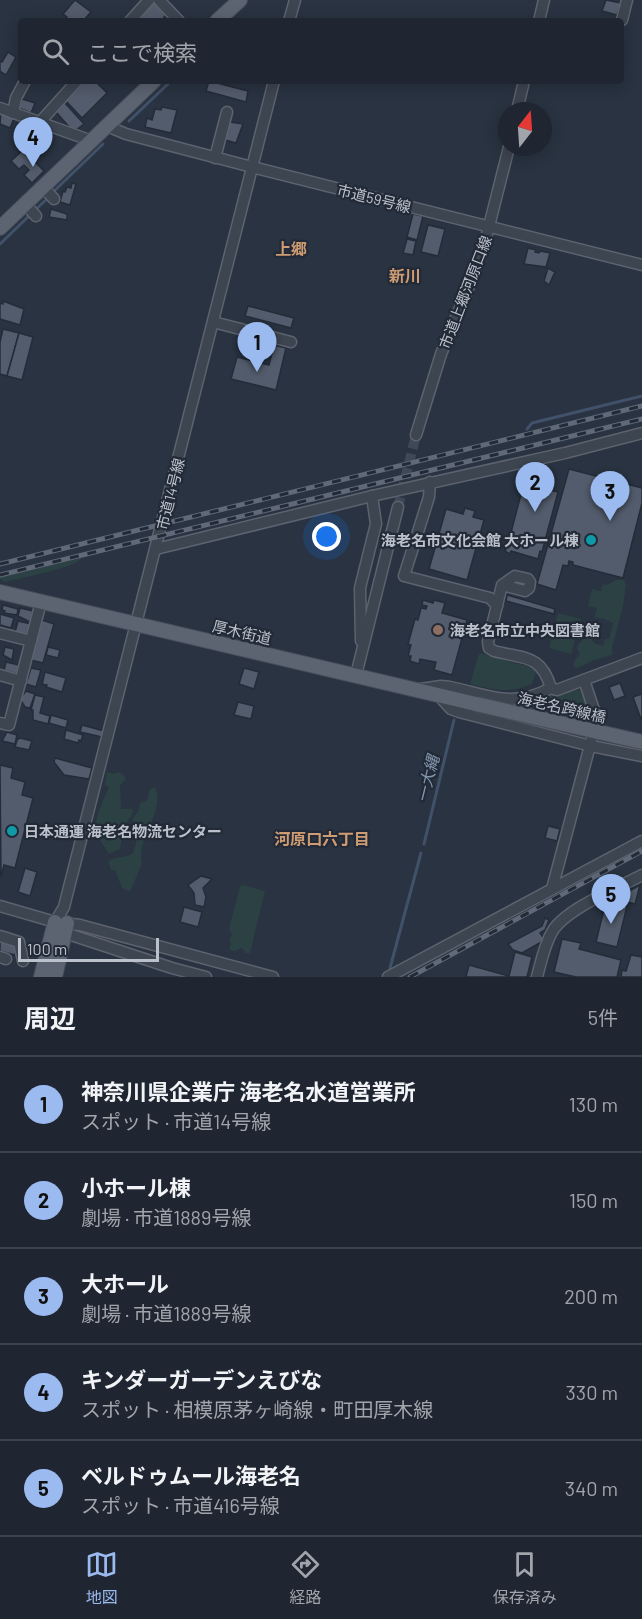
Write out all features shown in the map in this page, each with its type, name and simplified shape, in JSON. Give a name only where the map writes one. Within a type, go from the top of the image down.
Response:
[{"type":"main road","points":[[220,18],[240,0]]},
{"type":"main road","points":[[0,228],[30,210],[49,194],[92,141],[151,84]]},
{"type":"main road","name":"厚木街道","points":[[0,592],[476,704]]},
{"type":"main road","name":"海老名跨線橋","points":[[476,704],[642,742]]},
{"type":"main road","points":[[40,977],[62,926]]},
{"type":"main road","points":[[55,977],[62,926]]},
{"type":"street","points":[[133,18],[149,0]]},
{"type":"street","points":[[159,0],[176,18]]},
{"type":"street","points":[[290,18],[295,0]]},
{"type":"street","points":[[540,18],[544,0]]},
{"type":"street","points":[[622,18],[627,0]]},
{"type":"street","points":[[13,113],[16,98],[23,84]]},
{"type":"street","points":[[40,122],[74,84]]},
{"type":"street","name":"市道14号線","points":[[62,926],[64,907],[273,84]]},
{"type":"street","points":[[519,102],[523,84]]},
{"type":"street","points":[[0,108],[92,141]]},
{"type":"street","points":[[215,158],[227,112]]},
{"type":"street","name":"市道59号線","points":[[107,126],[126,134],[252,168],[642,265]]},
{"type":"street","name":"市道上郷河原口線","points":[[416,435],[441,354],[472,279],[489,227],[506,156]]},
{"type":"street","points":[[213,322],[291,342]]},
{"type":"street","points":[[156,549],[372,495],[565,453],[642,433]]},
{"type":"street","points":[[430,482],[429,496],[404,576],[490,598],[497,606]]},
{"type":"street","points":[[362,653],[360,588],[376,524],[372,495]]},
{"type":"street","points":[[356,675],[398,507]]},
{"type":"street","points":[[502,585],[488,642],[489,648],[538,663],[545,672],[550,688]]},
{"type":"street","points":[[0,723],[9,725],[41,602]]},
{"type":"street","points":[[0,633],[31,640]]},
{"type":"street","points":[[415,690],[441,686],[507,700],[520,700],[540,694],[550,688],[557,690],[642,658]]},
{"type":"street","points":[[0,675],[21,681]]},
{"type":"street","points":[[552,889],[597,719],[584,680]]},
{"type":"street","points":[[440,696],[451,709],[459,712],[591,746],[596,745],[642,756]]},
{"type":"street","points":[[388,977],[642,841]]},
{"type":"street","points":[[537,977],[546,943],[562,918],[642,875]]},
{"type":"street","points":[[0,906],[62,926],[172,968],[206,977]]},
{"type":"street","points":[[62,926],[80,925],[273,977]]},
{"type":"street","points":[[0,936],[19,942],[23,961]]},
{"type":"green space","points":[[82,558],[78,562],[46,572],[5,582],[0,579],[0,577]]},
{"type":"green space","points":[[616,580],[624,580],[626,585],[612,655],[578,668],[574,667],[574,661],[580,654],[577,648],[582,640],[591,638],[594,643],[603,646],[605,639],[609,639],[613,623],[604,617],[603,619],[594,617],[597,608],[588,606],[592,589],[601,591],[603,584],[607,585]]},
{"type":"green space","points":[[558,613],[581,619],[571,654],[549,648]]},
{"type":"green space","points":[[479,653],[537,669],[532,684],[501,690],[470,684]]},
{"type":"green space","points":[[576,689],[583,692],[593,720],[532,707],[529,709],[511,705]]},
{"type":"green space","points":[[107,772],[123,774],[126,779],[120,785],[121,809],[132,809],[133,813],[124,826],[120,849],[109,854],[98,837],[99,830],[94,829],[109,787],[105,785]]},
{"type":"green space","points":[[155,787],[158,795],[157,805],[143,845],[142,863],[130,892],[122,888],[115,870],[111,870],[108,862],[133,853],[136,843],[132,827],[133,820],[140,803],[147,800],[150,789]]},
{"type":"green space","points":[[240,886],[265,891],[250,953],[246,953],[242,948],[235,951],[229,950],[231,944],[229,939],[232,934],[229,930],[230,925]]},
{"type":"building","points":[[75,0],[91,12],[86,18],[66,18],[63,14]]},
{"type":"building","points":[[606,0],[621,3],[617,15],[602,11]]},
{"type":"building","points":[[154,2],[166,15],[165,18],[137,18]]},
{"type":"building","points":[[8,52],[16,57],[6,75],[0,71],[0,61],[2,62]]},
{"type":"building","points":[[82,84],[98,84],[107,93],[82,118],[65,100]]},
{"type":"building","points":[[208,84],[221,84],[248,91],[246,102],[206,91]]},
{"type":"building","points":[[22,99],[35,103],[31,113],[19,108]]},
{"type":"building","points":[[64,102],[84,124],[76,130],[70,128],[56,112]]},
{"type":"building","points":[[162,107],[177,110],[171,133],[145,127],[147,118],[152,120],[155,109],[161,110]]},
{"type":"building","points":[[1,111],[15,116],[10,128],[0,124]]},
{"type":"building","points":[[230,122],[243,124],[236,143],[225,140]]},
{"type":"building","points":[[23,150],[44,171],[32,183],[24,175],[29,170],[24,165],[19,169],[11,161]]},
{"type":"building","points":[[72,183],[76,184],[70,205],[60,202],[63,191],[65,192],[67,187],[71,188]]},
{"type":"building","points":[[51,209],[67,214],[67,220],[49,217]]},
{"type":"building","points":[[413,214],[423,216],[417,240],[407,237]]},
{"type":"building","points":[[428,225],[445,229],[438,256],[421,252]]},
{"type":"building","points":[[407,239],[416,241],[413,255],[403,253]]},
{"type":"building","points":[[528,248],[539,253],[540,251],[550,253],[546,267],[524,264]]},
{"type":"building","points":[[548,268],[555,272],[549,285],[544,281]]},
{"type":"building","points":[[3,301],[24,309],[20,325],[0,319],[0,303],[3,304]]},
{"type":"building","points":[[248,306],[294,318],[291,328],[245,316]]},
{"type":"building","points":[[3,329],[19,333],[7,376],[0,374],[0,342]]},
{"type":"building","points":[[19,333],[33,337],[22,380],[7,376]]},
{"type":"building","points":[[274,345],[286,348],[276,390],[231,379],[237,357],[269,365]]},
{"type":"building","name":"海老名市文化会館 大ホール棟","points":[[569,469],[642,488],[642,503],[623,578],[573,565],[573,562],[569,561],[568,566],[563,565],[556,590],[537,584]]},
{"type":"building","points":[[524,483],[558,492],[542,552],[540,551],[538,559],[505,551]]},
{"type":"building","points":[[465,508],[475,511],[473,517],[484,520],[467,580],[429,569],[446,509],[463,514]]},
{"type":"building","points":[[507,595],[555,609],[554,614],[506,601]]},
{"type":"building","name":"海老名市立中央図書館","points":[[423,600],[445,603],[442,613],[467,620],[452,675],[434,670],[436,662],[420,659],[419,664],[410,661],[411,656],[408,656],[411,645],[408,644],[415,619],[418,620],[421,608],[426,609],[427,606],[422,605]]},
{"type":"building","points":[[3,605],[18,609],[17,615],[4,613]]},
{"type":"building","points":[[20,608],[33,611],[30,622],[18,616]]},
{"type":"building","points":[[0,614],[14,618],[11,628],[0,625]]},
{"type":"building","points":[[42,620],[54,624],[43,663],[31,660]]},
{"type":"building","points":[[18,621],[31,624],[26,635],[15,632]]},
{"type":"building","points":[[5,647],[14,649],[12,660],[3,655]]},
{"type":"building","points":[[48,647],[60,650],[58,658],[46,655]]},
{"type":"building","points":[[6,662],[19,665],[17,674],[4,670]]},
{"type":"building","points":[[31,668],[41,670],[36,687],[26,684]]},
{"type":"building","points":[[244,668],[259,672],[254,689],[239,684]]},
{"type":"building","points":[[45,672],[66,678],[62,692],[42,684]]},
{"type":"building","points":[[620,683],[625,696],[614,700],[609,687]]},
{"type":"building","points":[[26,691],[35,694],[30,708],[25,707],[20,699]]},
{"type":"building","points":[[642,694],[642,718],[641,719],[633,697]]},
{"type":"building","points":[[35,695],[44,697],[40,713],[50,716],[48,724],[33,720],[33,710],[31,710]]},
{"type":"building","points":[[238,702],[254,706],[251,719],[234,715]]},
{"type":"building","points":[[51,715],[68,720],[66,728],[49,723]]},
{"type":"building","points":[[82,725],[104,731],[102,737],[80,732]]},
{"type":"building","points":[[66,730],[83,735],[81,741],[79,740],[78,743],[64,739]]},
{"type":"building","points":[[7,732],[17,735],[15,744],[2,741]]},
{"type":"building","points":[[20,738],[32,741],[29,750],[15,747]]},
{"type":"building","points":[[55,758],[92,768],[89,779],[64,775],[54,762]]},
{"type":"building","name":"日本通運 海老名物流センター","points":[[0,765],[13,768],[11,778],[25,782],[22,795],[33,798],[15,868],[4,865],[1,877]]},
{"type":"building","points":[[548,826],[560,829],[557,841],[545,838]]},
{"type":"building","points":[[25,868],[37,872],[30,896],[18,892]]},
{"type":"building","points":[[201,876],[212,879],[203,888],[206,897],[204,907],[195,905],[194,893],[188,885]]},
{"type":"building","points":[[640,885],[635,904],[620,900],[622,895]]},
{"type":"building","points":[[606,901],[627,906],[617,947],[596,942]]},
{"type":"building","points":[[184,907],[202,912],[198,927],[180,922]]},
{"type":"building","points":[[545,918],[549,920],[545,930],[540,933],[545,940],[522,953],[513,950],[508,944],[542,926]]},
{"type":"building","points":[[562,939],[581,943],[579,949],[621,960],[617,977],[576,977],[554,972]]},
{"type":"building","points":[[0,941],[18,944],[15,955],[0,951]]},
{"type":"building","points":[[515,952],[532,957],[527,977],[466,977],[469,965],[509,976]]},
{"type":"building","points":[[631,955],[642,957],[642,977],[621,977],[622,970],[626,971]]},
{"type":"waterway","points":[[129,121],[168,84]]},
{"type":"waterway","points":[[52,193],[103,144]]},
{"type":"waterway","points":[[35,210],[48,198]]},
{"type":"waterway","points":[[0,244],[30,215]]},
{"type":"waterway","points":[[527,429],[532,423],[642,396]]},
{"type":"waterway","name":"一大縄","points":[[424,844],[454,720]]},
{"type":"waterway","name":"一大縄","points":[[390,968],[421,853]]},
{"type":"tunnel","points":[[398,507],[416,435]]},
{"type":"railway","points":[[0,564],[642,406]]},
{"type":"railway","points":[[0,575],[642,419]]},
{"type":"railway","points":[[410,977],[642,851]]},
{"type":"place","name":"キンダーガーデンえびな","points":[[33,167]]},
{"type":"place","name":"神奈川県企業庁 海老名水道営業所","points":[[257,372]]},
{"type":"place","name":"小ホール棟","points":[[535,512]]},
{"type":"place","name":"大ホール","points":[[610,521]]},
{"type":"place","name":"海老名市文化会館 大ホール棟","points":[[591,540]]},
{"type":"place","name":"海老名市立中央図書館","points":[[438,630]]},
{"type":"place","name":"日本通運 海老名物流センター","points":[[12,831]]},
{"type":"place","name":"ベルドゥムール海老名","points":[[611,924]]},
{"type":"district","name":"上郷","points":[[291,248]]},
{"type":"district","name":"新川","points":[[405,275]]},
{"type":"district","name":"河原口六丁目","points":[[322,838]]}]
